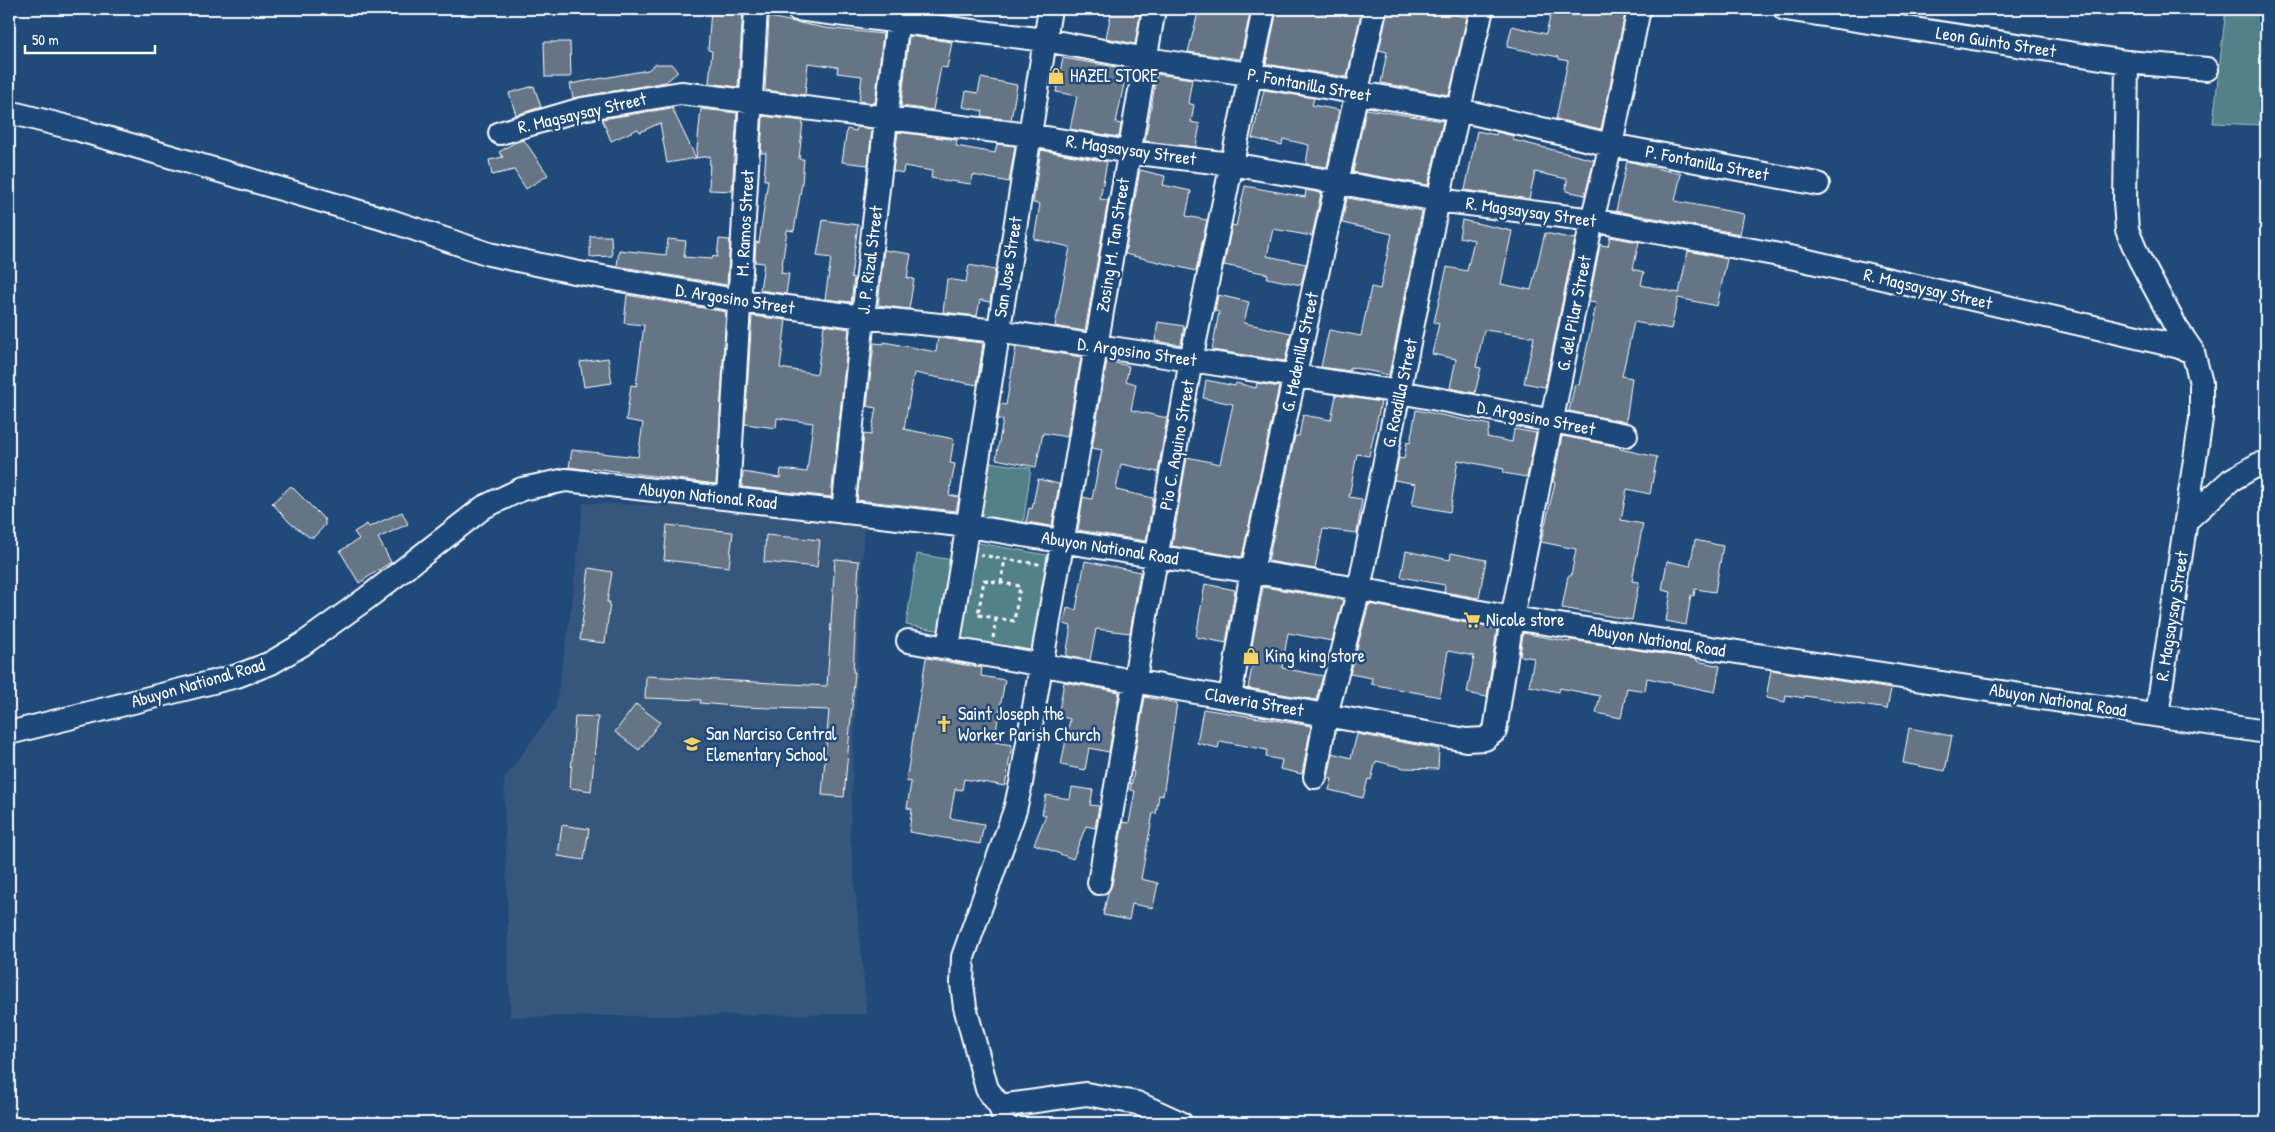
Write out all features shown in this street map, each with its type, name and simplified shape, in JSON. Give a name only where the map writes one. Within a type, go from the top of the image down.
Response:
[{"type":"street","name":"M. Ramos Street","points":[[728,498],[741,301],[756,9]]},
{"type":"street","name":"P. Fontanilla Street","points":[[797,9],[898,16],[1146,59],[1249,74],[1459,110],[1611,146],[1818,184]]},
{"type":"street","name":"San Jose Street","points":[[948,648],[1050,9]]},
{"type":"street","name":"Zosing M. Tan Street","points":[[1002,1114],[987,1090],[965,1007],[962,984],[962,957],[1015,810],[1064,540],[1154,9]]},
{"type":"street","name":"Pio C. Aquino Street","points":[[1099,884],[1191,360],[1230,164],[1264,9]]},
{"type":"street","name":"G. Medenilla Street","points":[[1230,697],[1252,571],[1375,9]]},
{"type":"street","name":"G. Roadilla Street","points":[[1315,777],[1326,715],[1359,589],[1438,200],[1482,9]]},
{"type":"street","name":"G. del Pilar Street","points":[[1466,740],[1484,739],[1494,731],[1512,618],[1592,220],[1611,146],[1639,9]]},
{"type":"street","name":"Leon Guinto Street","points":[[1785,9],[2127,62],[2207,69]]},
{"type":"street","name":"J. P. Rizal Street","points":[[843,512],[863,317],[898,16]]},
{"type":"street","points":[[2127,62],[2125,202],[2127,230],[2139,258],[2176,327],[2194,352]]},
{"type":"street","name":"R. Magsaysay Street","points":[[500,133],[582,109],[681,92],[1029,135],[1129,152],[1230,164],[1438,200],[1592,220],[1795,258],[2167,343],[2194,352],[2201,382],[2201,419],[2157,714]]},
{"type":"street","name":"D. Argosino Street","points":[[9,112],[86,132],[391,221],[489,254],[646,285],[741,301],[863,317],[998,331],[1400,392],[1626,435]]},
{"type":"street","points":[[2187,520],[2231,480],[2259,464],[2266,467]]},
{"type":"street","name":"Abuyon National Road","points":[[9,734],[237,676],[271,663],[303,644],[367,598],[484,507],[522,489],[566,480],[968,526],[1064,540],[1359,589],[1512,618],[2157,714],[2266,732]]},
{"type":"street","name":"Claveria Street","points":[[908,641],[1466,740]]},
{"type":"street","points":[[1002,1114],[1086,1094],[1137,1103],[1181,1123]]},
{"type":"path","points":[[963,553],[1038,564]]},
{"type":"path","points":[[1001,583],[1005,559]]},
{"type":"path","points":[[984,580],[1001,583],[1020,586],[1014,621],[978,615],[984,580]]},
{"type":"shaded area","name":"San Narciso Central Elementary School","points":[[583,503],[724,507],[864,525],[850,832],[867,1014],[510,1017],[504,779],[555,709],[572,605]]},
{"type":"green space","points":[[2226,9],[2266,9],[2266,123],[2262,125],[2213,123]]},
{"type":"green space","points":[[982,461],[1031,468],[1023,525],[973,517]]},
{"type":"green space","points":[[973,542],[1047,555],[1030,657],[956,644]]},
{"type":"green space","points":[[917,554],[953,560],[942,631],[906,625]]},
{"type":"building","points":[[711,9],[743,9],[738,87],[709,83],[712,51],[708,50]]},
{"type":"building","points":[[1112,9],[1141,9],[1135,44],[1106,38]]},
{"type":"building","points":[[1199,9],[1251,9],[1240,59],[1188,52]]},
{"type":"building","points":[[1277,9],[1306,9],[1336,15],[1338,9],[1362,9],[1347,77],[1266,64]]},
{"type":"building","points":[[1388,9],[1423,9],[1467,17],[1449,95],[1381,83],[1387,52],[1379,50]]},
{"type":"building","points":[[1552,9],[1626,9],[1601,129],[1556,119],[1568,61],[1559,59],[1559,57],[1507,47],[1512,26],[1546,34]]},
{"type":"building","points":[[769,17],[825,28],[883,34],[875,103],[859,101],[862,76],[837,73],[838,67],[808,63],[805,95],[765,90]]},
{"type":"building","points":[[909,36],[952,42],[947,68],[941,67],[933,110],[901,106]]},
{"type":"building","points":[[544,42],[570,42],[571,77],[545,77]]},
{"type":"building","points":[[1063,58],[1127,69],[1116,123],[1121,124],[1119,137],[1070,129],[1077,96],[1056,92]]},
{"type":"building","points":[[655,64],[671,64],[678,72],[666,82],[573,98],[570,84],[648,70]]},
{"type":"building","points":[[1157,74],[1192,79],[1188,103],[1194,105],[1191,122],[1200,124],[1196,147],[1145,141]]},
{"type":"building","points":[[981,78],[1017,85],[1011,120],[982,116],[983,111],[963,107],[966,91],[978,93]]},
{"type":"building","points":[[534,86],[541,107],[516,115],[509,93]]},
{"type":"building","points":[[1264,90],[1314,98],[1312,105],[1339,110],[1327,167],[1306,164],[1309,145],[1283,139],[1282,145],[1252,138]]},
{"type":"building","points":[[672,108],[696,158],[667,163],[660,123],[640,132],[638,129],[611,141],[602,119]]},
{"type":"building","points":[[701,109],[737,113],[732,191],[709,190],[710,156],[696,158]]},
{"type":"building","points":[[1366,109],[1443,121],[1428,185],[1353,172]]},
{"type":"building","points":[[763,116],[803,121],[799,159],[804,159],[802,183],[794,231],[787,230],[781,273],[789,274],[786,294],[760,290],[764,263],[755,262],[756,242],[759,243],[768,180],[764,180],[766,153],[761,153]]},
{"type":"building","points":[[857,127],[872,129],[868,165],[842,162],[847,129],[856,131]]},
{"type":"building","points":[[1477,131],[1496,135],[1497,132],[1513,136],[1513,140],[1594,160],[1585,195],[1566,191],[1567,179],[1535,172],[1529,199],[1465,190]]},
{"type":"building","points":[[898,132],[957,140],[956,146],[995,153],[997,144],[1015,146],[1009,182],[973,175],[971,184],[949,182],[931,178],[932,171],[904,166],[903,173],[893,171]]},
{"type":"building","points":[[524,140],[548,175],[526,189],[514,170],[492,175],[489,160],[503,157],[499,152],[514,143]]},
{"type":"building","points":[[1041,150],[1107,162],[1100,199],[1108,200],[1085,331],[1055,326],[1070,247],[1034,239],[1040,204],[1033,203]]},
{"type":"building","points":[[1627,161],[1681,174],[1675,201],[1744,214],[1740,234],[1616,211]]},
{"type":"building","points":[[1140,170],[1165,176],[1163,185],[1191,191],[1186,216],[1207,220],[1196,271],[1125,254]]},
{"type":"building","points":[[1245,186],[1305,197],[1306,190],[1321,193],[1312,236],[1273,229],[1267,256],[1306,264],[1301,285],[1267,278],[1268,274],[1224,265],[1232,225],[1236,226]]},
{"type":"building","points":[[1347,198],[1422,211],[1389,375],[1350,367],[1350,371],[1321,367],[1329,330],[1361,336],[1371,287],[1380,289],[1392,234],[1342,223]]},
{"type":"building","points":[[823,220],[858,225],[851,277],[854,278],[851,302],[825,299],[831,258],[817,256]]},
{"type":"building","points":[[1462,220],[1512,231],[1501,284],[1531,290],[1545,233],[1575,239],[1545,387],[1524,383],[1534,337],[1484,330],[1476,367],[1481,368],[1475,393],[1450,388],[1456,359],[1432,354],[1439,323],[1434,322],[1447,267],[1467,271],[1474,240],[1459,237]]},
{"type":"building","points":[[590,236],[611,236],[612,256],[590,257]]},
{"type":"building","points":[[1610,237],[1639,242],[1633,269],[1644,272],[1641,285],[1679,293],[1688,251],[1727,259],[1717,306],[1678,298],[1671,329],[1634,322],[1622,376],[1632,378],[1626,422],[1569,411],[1575,384],[1579,385],[1596,303],[1589,302],[1600,245],[1608,246]]},
{"type":"building","points":[[668,239],[686,241],[684,257],[712,259],[713,256],[717,257],[719,239],[730,240],[727,285],[617,266],[619,250],[666,255]]},
{"type":"building","points":[[884,250],[911,254],[907,278],[914,279],[909,309],[878,305]]},
{"type":"building","points":[[969,265],[995,270],[990,302],[980,300],[977,316],[943,312],[947,279],[966,282]]},
{"type":"building","points":[[627,295],[726,312],[716,484],[592,468],[591,470],[569,467],[572,450],[638,457],[643,423],[626,420],[631,385],[636,386],[644,325],[624,323]]},
{"type":"building","points":[[1218,295],[1249,302],[1244,323],[1291,333],[1285,361],[1212,350],[1219,312],[1215,311]]},
{"type":"building","points":[[752,316],[786,320],[780,368],[817,374],[824,325],[849,329],[831,497],[742,487],[743,472],[780,478],[781,469],[807,472],[813,423],[777,418],[776,428],[745,424]]},
{"type":"building","points":[[1158,322],[1184,326],[1181,345],[1155,341]]},
{"type":"building","points":[[938,338],[983,343],[977,385],[914,373],[904,429],[954,439],[950,463],[955,464],[949,495],[959,497],[956,511],[857,500],[864,434],[871,435],[876,408],[867,406],[874,343],[884,344],[884,342],[936,352]]},
{"type":"building","points":[[1016,347],[1081,357],[1067,437],[1043,433],[1036,467],[996,459],[1003,420],[998,419],[1000,404],[1006,405]]},
{"type":"building","points":[[608,358],[612,383],[584,387],[580,362]]},
{"type":"building","points":[[1107,361],[1129,366],[1126,381],[1136,384],[1131,410],[1167,418],[1158,472],[1121,464],[1116,490],[1153,498],[1146,541],[1078,530],[1083,497],[1092,499],[1102,450],[1092,448]]},
{"type":"building","points":[[1206,380],[1235,386],[1236,383],[1256,388],[1257,383],[1279,387],[1242,557],[1172,546],[1187,457],[1220,464],[1233,404],[1203,398]]},
{"type":"building","points":[[1336,395],[1381,402],[1369,456],[1357,454],[1349,497],[1362,499],[1357,533],[1323,529],[1315,569],[1268,561],[1295,436],[1299,436],[1303,415],[1331,420]]},
{"type":"building","points":[[1416,410],[1490,425],[1487,437],[1512,442],[1514,429],[1536,433],[1527,477],[1503,473],[1504,469],[1458,460],[1450,512],[1412,505],[1416,484],[1394,480],[1399,458],[1404,459],[1407,442],[1410,443]]},
{"type":"building","points":[[1562,436],[1620,447],[1620,449],[1657,457],[1650,494],[1627,489],[1621,520],[1643,524],[1632,581],[1639,582],[1632,620],[1562,608],[1568,576],[1571,576],[1576,549],[1541,542],[1555,483],[1553,482]]},
{"type":"building","points":[[1038,479],[1059,484],[1052,526],[1026,522],[1029,508],[1032,509]]},
{"type":"building","points":[[291,486],[325,520],[325,525],[314,537],[309,537],[290,523],[272,503]]},
{"type":"building","points":[[402,512],[408,524],[378,538],[391,562],[359,583],[340,551],[359,539],[354,532],[367,524],[369,527]]},
{"type":"building","points":[[667,525],[733,532],[729,567],[664,560]]},
{"type":"building","points":[[766,535],[820,540],[817,567],[764,562]]},
{"type":"building","points":[[1695,540],[1723,546],[1715,592],[1695,589],[1694,596],[1691,595],[1686,625],[1666,621],[1671,592],[1662,590],[1667,561],[1690,566]]},
{"type":"building","points":[[1406,551],[1450,560],[1451,553],[1486,560],[1479,598],[1444,592],[1445,585],[1401,577]]},
{"type":"building","points":[[835,559],[859,561],[853,672],[855,672],[844,797],[822,795],[829,710],[744,707],[700,703],[701,700],[645,698],[646,676],[827,686]]},
{"type":"building","points":[[1085,561],[1140,572],[1130,633],[1096,629],[1090,660],[1066,656],[1071,626],[1064,624],[1067,608],[1076,610]]},
{"type":"building","points":[[589,568],[612,572],[607,602],[610,602],[605,643],[580,640]]},
{"type":"building","points":[[1205,584],[1235,590],[1226,643],[1196,637]]},
{"type":"building","points":[[1263,587],[1343,600],[1332,641],[1288,633],[1282,668],[1323,676],[1316,700],[1248,688],[1255,651],[1251,651]]},
{"type":"building","points":[[1369,604],[1497,629],[1487,697],[1467,693],[1474,656],[1448,651],[1440,697],[1371,684],[1372,678],[1350,674]]},
{"type":"building","points":[[1523,633],[1570,642],[1570,640],[1697,659],[1697,661],[1720,666],[1715,692],[1647,678],[1645,691],[1627,688],[1621,718],[1596,713],[1600,696],[1560,688],[1559,692],[1529,686],[1534,658],[1520,656]]},
{"type":"building","points":[[926,658],[982,668],[981,676],[1005,680],[994,742],[1012,745],[1005,786],[964,779],[962,790],[955,789],[950,818],[984,824],[980,844],[909,832],[912,809],[907,808],[911,782],[906,781]]},
{"type":"building","points":[[1771,670],[1891,689],[1887,709],[1805,696],[1804,698],[1786,695],[1785,702],[1766,698]]},
{"type":"building","points":[[1064,682],[1119,692],[1109,752],[1089,748],[1085,770],[1061,765],[1070,719],[1058,716]]},
{"type":"building","points":[[1145,697],[1177,703],[1163,796],[1159,795],[1156,814],[1153,813],[1141,879],[1158,883],[1153,908],[1132,904],[1129,920],[1103,915],[1108,893],[1112,885],[1123,822],[1129,823],[1135,791],[1130,790],[1134,772],[1132,771]]},
{"type":"building","points":[[636,704],[660,722],[639,750],[615,732]]},
{"type":"building","points":[[1203,709],[1311,726],[1302,774],[1280,769],[1282,760],[1266,757],[1267,750],[1220,741],[1218,748],[1197,743]]},
{"type":"building","points":[[575,716],[598,717],[591,791],[570,788]]},
{"type":"building","points":[[1909,728],[1952,736],[1945,771],[1903,763]]},
{"type":"building","points":[[1357,734],[1439,749],[1438,769],[1404,768],[1376,761],[1371,780],[1368,779],[1363,798],[1329,790],[1332,779],[1328,778],[1333,753],[1351,758]]},
{"type":"building","points":[[1072,787],[1093,790],[1090,805],[1099,806],[1095,828],[1086,826],[1073,859],[1034,844],[1046,815],[1042,814],[1046,795],[1070,799]]},
{"type":"building","points":[[562,825],[589,829],[584,860],[558,856]]},
{"type":"place","name":"HAZEL STORE","points":[[1056,76]]},
{"type":"place","name":"Nicole store","points":[[1472,620]]},
{"type":"place","name":"King king store","points":[[1251,656]]},
{"type":"place","name":"Saint Joseph the Worker Parish Church","points":[[944,724]]},
{"type":"place","name":"San Narciso Central Elementary School","points":[[692,744]]}]
